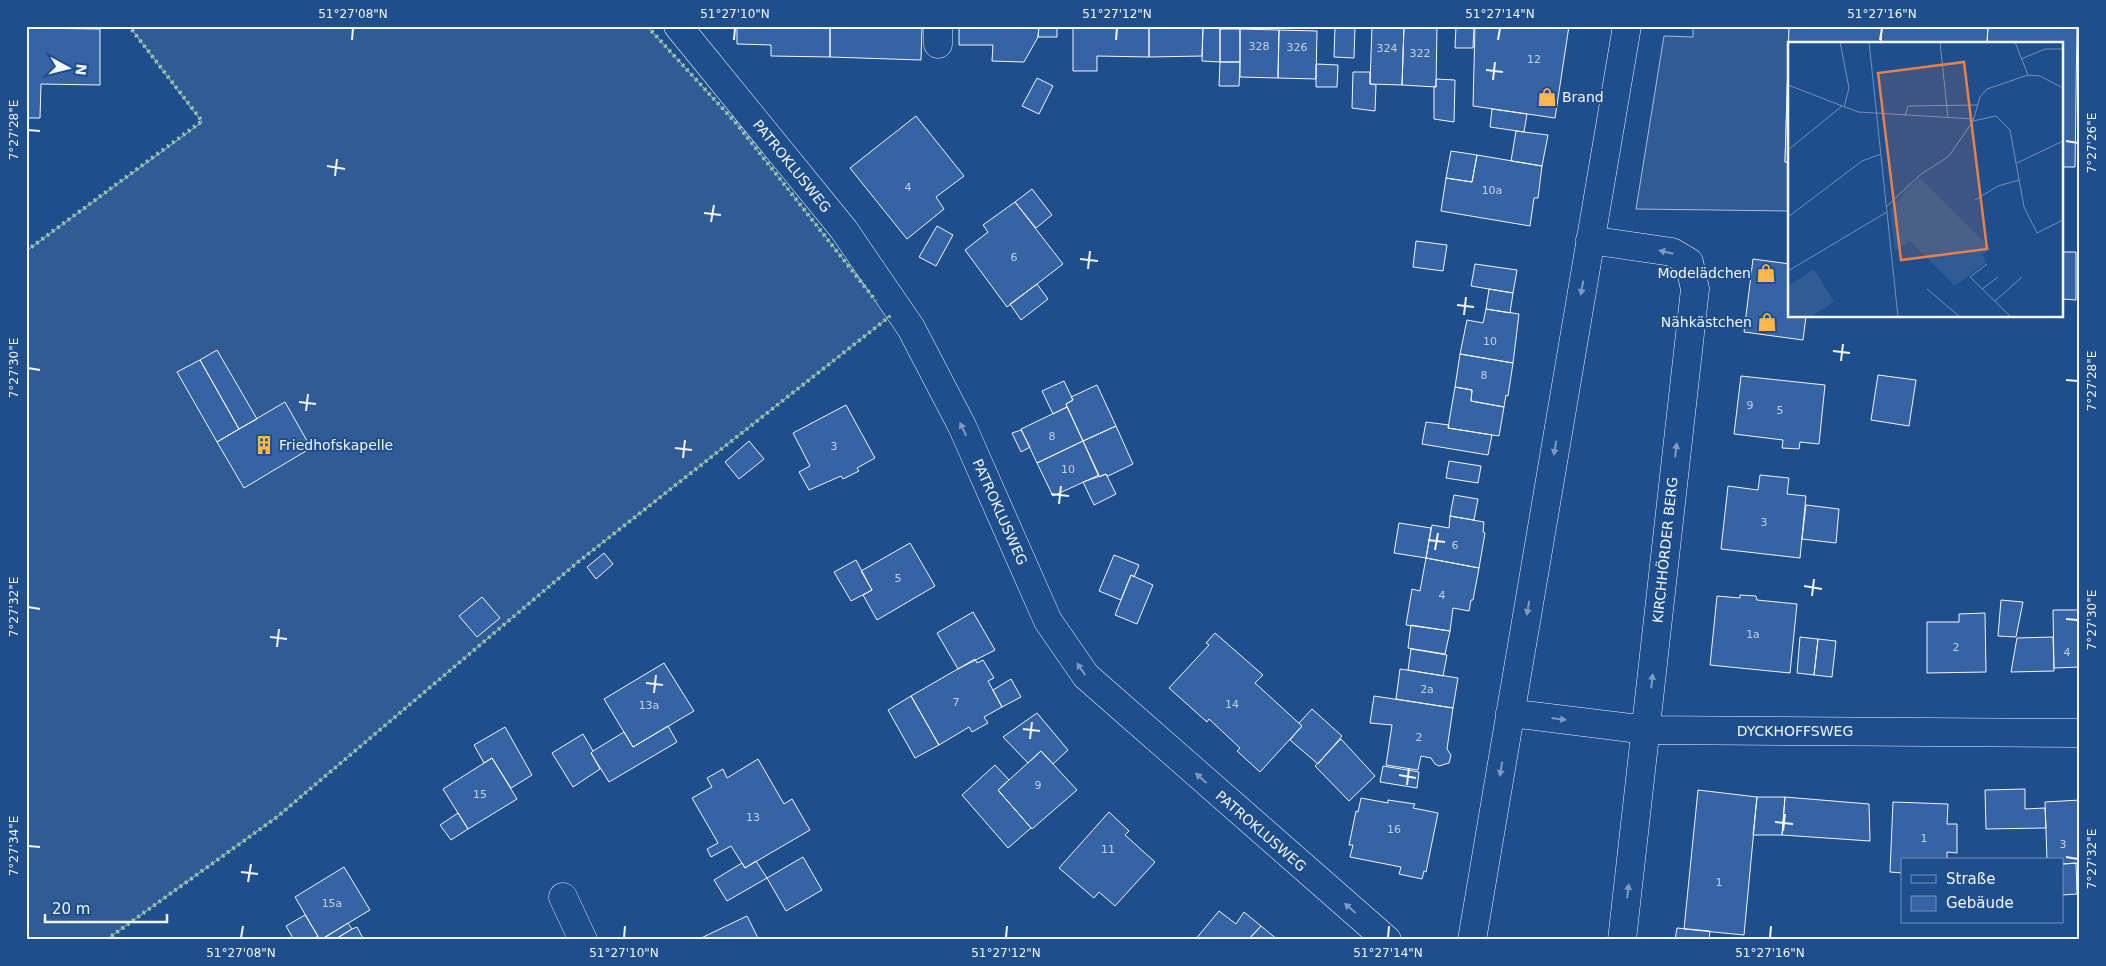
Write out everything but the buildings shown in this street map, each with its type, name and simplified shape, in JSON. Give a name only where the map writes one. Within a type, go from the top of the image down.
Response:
[{"type":"street","name":"PATROKLUSWEG","points":[[678,26],[844,230],[911,328],[962,426],[1048,621],[1086,676],[1387,940]]},
{"type":"street","points":[[1472,940],[1627,26]]},
{"type":"street","name":"KIRCHHÖRDER BERG","points":[[1590,240],[1672,252],[1689,262],[1695,289],[1668,512],[1647,730],[1622,940]]},
{"type":"street","name":"DYCKHOFFSWEG","points":[[1510,713],[1647,730],[2080,733]]},
{"type":"street","points":[[563,897],[583,940]]},
{"type":"shaded area","points":[[129,26],[647,26],[736,123],[889,317],[578,562],[277,817],[106,940],[26,940],[26,251],[202,122]]},
{"type":"shaded area","points":[[1693,26],[1789,26],[1785,162],[1788,163],[1788,211],[1636,209],[1664,36],[1693,37]]},
{"type":"hedge","points":[[26,251],[202,121],[129,26]]},
{"type":"hedge","points":[[647,26],[736,123],[876,301]]},
{"type":"hedge","points":[[106,940],[277,817],[578,562],[888,316]]},
{"type":"place","name":"Brand","points":[[1547,97]]},
{"type":"place","name":"Modelädchen","points":[[1766,273]]},
{"type":"place","name":"Nähkästchen","points":[[1767,322]]},
{"type":"place","name":"Friedhofskapelle","points":[[264,445]]}]
